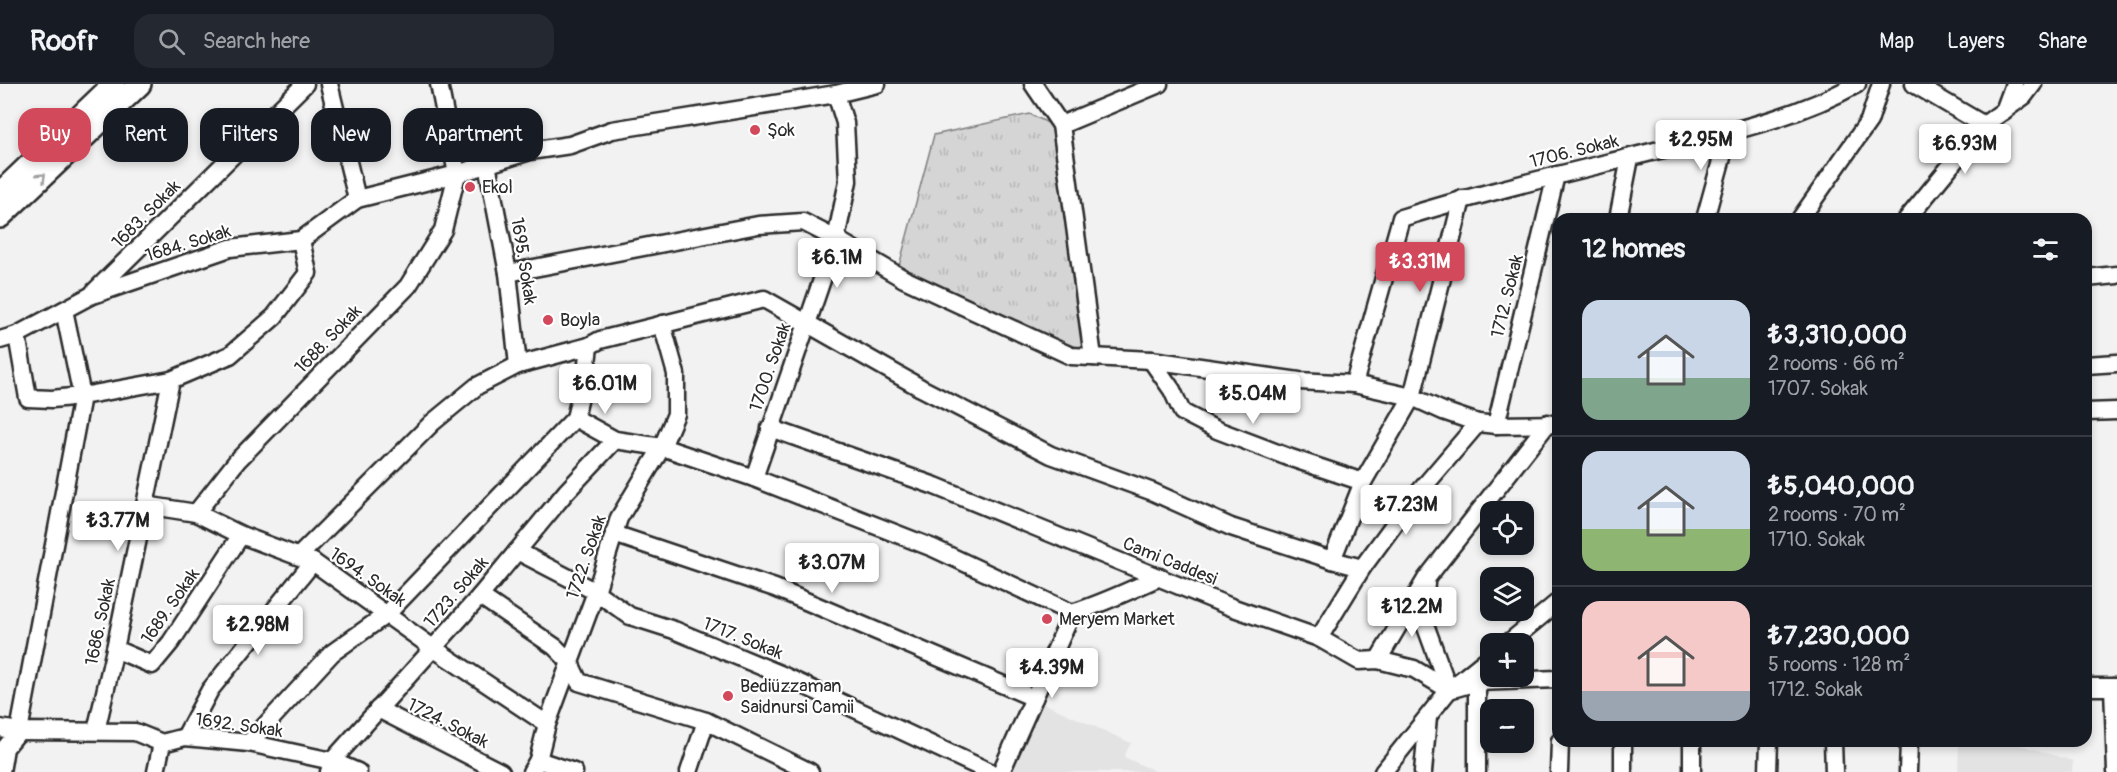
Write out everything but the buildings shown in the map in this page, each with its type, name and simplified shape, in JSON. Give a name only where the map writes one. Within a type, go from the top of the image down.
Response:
[{"type":"main road","points":[[0,218],[140,84]]},
{"type":"main road","points":[[0,193],[107,86]]},
{"type":"street","name":"1683. Sokak","points":[[90,296],[305,84]]},
{"type":"street","points":[[329,84],[357,199]]},
{"type":"street","points":[[440,84],[457,174]]},
{"type":"street","name":"1684. Sokak","points":[[0,340],[17,335],[90,296],[230,248],[301,240],[357,199],[457,174],[530,151],[570,145],[612,130],[836,94],[877,84]]},
{"type":"street","points":[[1033,84],[1060,124],[1093,357]]},
{"type":"street","points":[[1060,124],[1159,84]]},
{"type":"street","name":"1706. Sokak","points":[[1354,384],[1401,218],[1462,199],[1729,132],[1797,110],[1857,84]]},
{"type":"street","points":[[1804,213],[1869,121],[1881,84]]},
{"type":"street","points":[[1914,84],[1984,125]]},
{"type":"street","points":[[2004,111],[2014,84]]},
{"type":"street","points":[[1912,213],[1984,125],[2024,96],[2033,84]]},
{"type":"street","name":"1700. Sokak","points":[[754,478],[836,239],[848,181],[845,123],[836,94]]},
{"type":"street","points":[[1707,213],[1729,132]]},
{"type":"street","points":[[1619,213],[1630,158]]},
{"type":"street","name":"1695. Sokak","points":[[487,164],[508,273],[518,365]]},
{"type":"street","name":"1688. Sokak","points":[[196,513],[237,460],[408,286],[443,230],[457,174]]},
{"type":"street","name":"1712. Sokak","points":[[1496,425],[1556,175]]},
{"type":"street","points":[[1332,560],[1363,482],[1412,397],[1462,199]]},
{"type":"street","points":[[508,273],[758,225],[803,222],[904,279],[1071,356],[1150,360],[1299,381],[1354,384],[1412,397],[1478,423],[1496,425],[1552,423]]},
{"type":"street","points":[[17,335],[28,398],[52,399],[82,396],[171,380],[230,355],[273,317],[308,273],[301,240]]},
{"type":"street","points":[[2092,277],[2117,275]]},
{"type":"street","points":[[185,737],[210,690],[306,559],[432,423],[477,386],[518,365],[589,346],[600,340],[764,299],[921,388],[1051,455],[1153,492],[1230,527],[1362,568]]},
{"type":"street","points":[[1,772],[5,748],[19,731],[82,396],[64,310]]},
{"type":"street","name":"1722. Sokak","points":[[535,766],[547,724],[596,592],[619,518],[662,447],[676,414],[676,374],[662,324]]},
{"type":"street","points":[[249,744],[332,653],[387,614],[575,418],[586,372],[589,346]]},
{"type":"street","points":[[1150,360],[1172,390],[1182,412],[1217,430],[1363,482]]},
{"type":"street","points":[[2092,365],[2117,363]]},
{"type":"street","name":"1686. Sokak","points":[[96,731],[171,380]]},
{"type":"street","points":[[2092,412],[2117,411]]},
{"type":"street","points":[[575,418],[615,440],[662,447],[754,478],[933,548],[1072,613],[1100,605],[1118,594],[1160,577]]},
{"type":"street","points":[[1319,638],[1362,568],[1409,504],[1478,423]]},
{"type":"street","points":[[1378,660],[1426,579],[1552,424]]},
{"type":"street","name":"Cami Caddesi","points":[[770,428],[935,486],[1231,607],[1319,638],[1359,661],[1378,660],[1414,669],[1449,690]]},
{"type":"street","name":"1723. Sokak","points":[[330,766],[480,596],[566,492],[615,440]]},
{"type":"street","name":"1694. Sokak","points":[[145,505],[196,513],[241,535],[306,559],[547,724]]},
{"type":"street","points":[[614,534],[775,588],[1034,698]]},
{"type":"street","name":"1689. Sokak","points":[[115,649],[152,665],[171,642],[241,535]]},
{"type":"street","name":"1717. Sokak","points":[[517,551],[596,592],[630,616],[674,630],[782,675],[990,772]]},
{"type":"street","points":[[1426,579],[1423,619],[1449,690]]},
{"type":"street","points":[[480,596],[555,647],[569,661],[579,682],[706,721],[810,772]]},
{"type":"street","points":[[1520,633],[1552,607]]},
{"type":"street","points":[[1001,772],[1072,613]]},
{"type":"street","points":[[1383,772],[1449,690],[1480,665]]},
{"type":"street","points":[[1449,690],[1477,682],[1552,679]]},
{"type":"street","points":[[1476,772],[1477,682]]},
{"type":"street","points":[[2092,687],[2115,687],[2116,772]]},
{"type":"street","name":"1724. Sokak","points":[[378,709],[501,772]]},
{"type":"street","points":[[1423,772],[1428,717]]},
{"type":"street","points":[[689,772],[706,721]]},
{"type":"street","points":[[0,728],[19,731],[135,732],[162,743],[156,772]]},
{"type":"street","name":"1692. Sokak","points":[[162,743],[185,737],[249,744],[358,772]]},
{"type":"street","points":[[1559,772],[1560,747]]},
{"type":"street","points":[[1623,747],[1623,772]]},
{"type":"street","points":[[1692,747],[1692,772]]},
{"type":"street","points":[[1768,772],[1769,747]]},
{"type":"street","points":[[1833,747],[1834,772]]},
{"type":"street","points":[[1908,772],[1909,747]]},
{"type":"street","points":[[535,766],[574,772]]},
{"type":"shaded area","points":[[1043,703],[1131,743],[1124,757],[1157,772],[1011,772]]},
{"type":"shaded area","points":[[1959,747],[2028,747],[2073,761],[2072,772],[1958,772]]},
{"type":"green space","points":[[1030,114],[1064,131],[1095,351],[1072,347],[899,266],[934,135]]},
{"type":"place","name":"Şok","points":[[755,130]]},
{"type":"place","name":"Ekol","points":[[470,187]]},
{"type":"place","name":"Boyla","points":[[548,320]]},
{"type":"place","name":"Meryem Market","points":[[1047,619]]},
{"type":"place","name":"Bediüzzaman Saidnursi Camii","points":[[728,696]]}]
